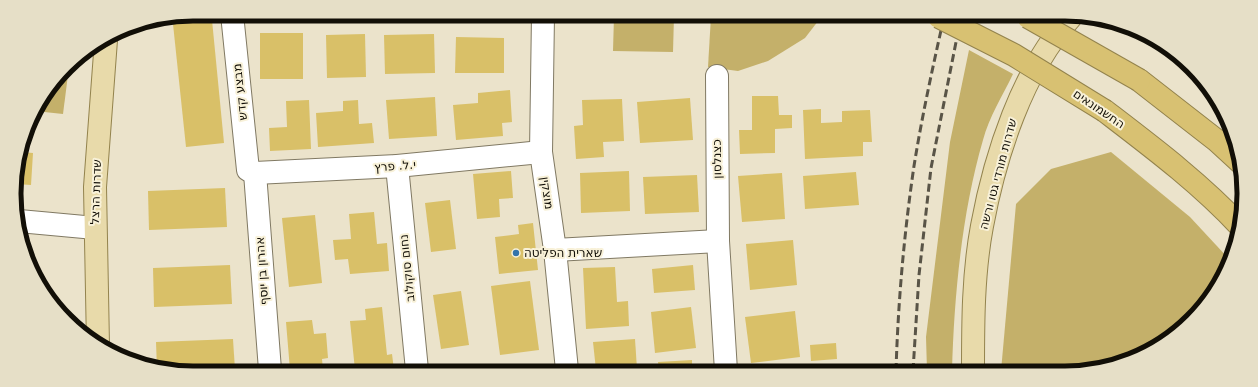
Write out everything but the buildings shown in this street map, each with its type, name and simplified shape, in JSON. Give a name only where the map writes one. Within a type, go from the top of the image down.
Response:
[{"type":"highway","name":"החשמונאים","points":[[947,21],[1014,56],[1105,111],[1186,175],[1225,210],[1235,221]]},
{"type":"highway","points":[[1035,21],[1139,80],[1204,130],[1233,155]]},
{"type":"main road","name":"שדרות מורדי גטו ורשה","points":[[973,366],[975,282],[982,227],[992,183],[1021,94],[1044,52],[1068,21]]},
{"type":"main road","name":"שדרות הרצל","points":[[98,337],[95,187],[106,45]]},
{"type":"street","name":"מבצע קדש","points":[[233,21],[252,171]]},
{"type":"street","name":"מוצקין","points":[[543,21],[541,152],[555,250],[567,366]]},
{"type":"street","name":"כצנלסון","points":[[716,76],[718,241],[726,366]]},
{"type":"street","name":"י.ל. פרץ","points":[[252,171],[397,166],[541,152]]},
{"type":"street","name":"נחום סוקולוב","points":[[397,166],[417,366]]},
{"type":"street","name":"אהרון בן יוסף","points":[[252,171],[270,366]]},
{"type":"street","points":[[23,221],[95,228]]},
{"type":"street","points":[[555,250],[718,241]]},
{"type":"shaded area","points":[[614,21],[674,21],[673,52],[613,51]]},
{"type":"shaded area","points":[[711,21],[818,21],[805,38],[768,61],[738,71],[708,67]]},
{"type":"shaded area","points":[[969,50],[1013,74],[992,115],[986,131],[970,196],[960,254],[952,366],[927,366],[926,337],[950,142]]},
{"type":"shaded area","points":[[68,76],[63,114],[42,112],[57,88]]},
{"type":"shaded area","points":[[1111,152],[1190,217],[1226,255],[1214,280],[1194,307],[1170,330],[1151,343],[1131,353],[1087,365],[1001,366],[1016,204],[1051,169]]},
{"type":"railway","points":[[896,366],[902,268],[910,192],[924,110],[943,21]]},
{"type":"railway","points":[[913,366],[919,275],[931,168],[960,21]]},
{"type":"place","name":"שארית הפליטה","points":[[516,253]]}]
